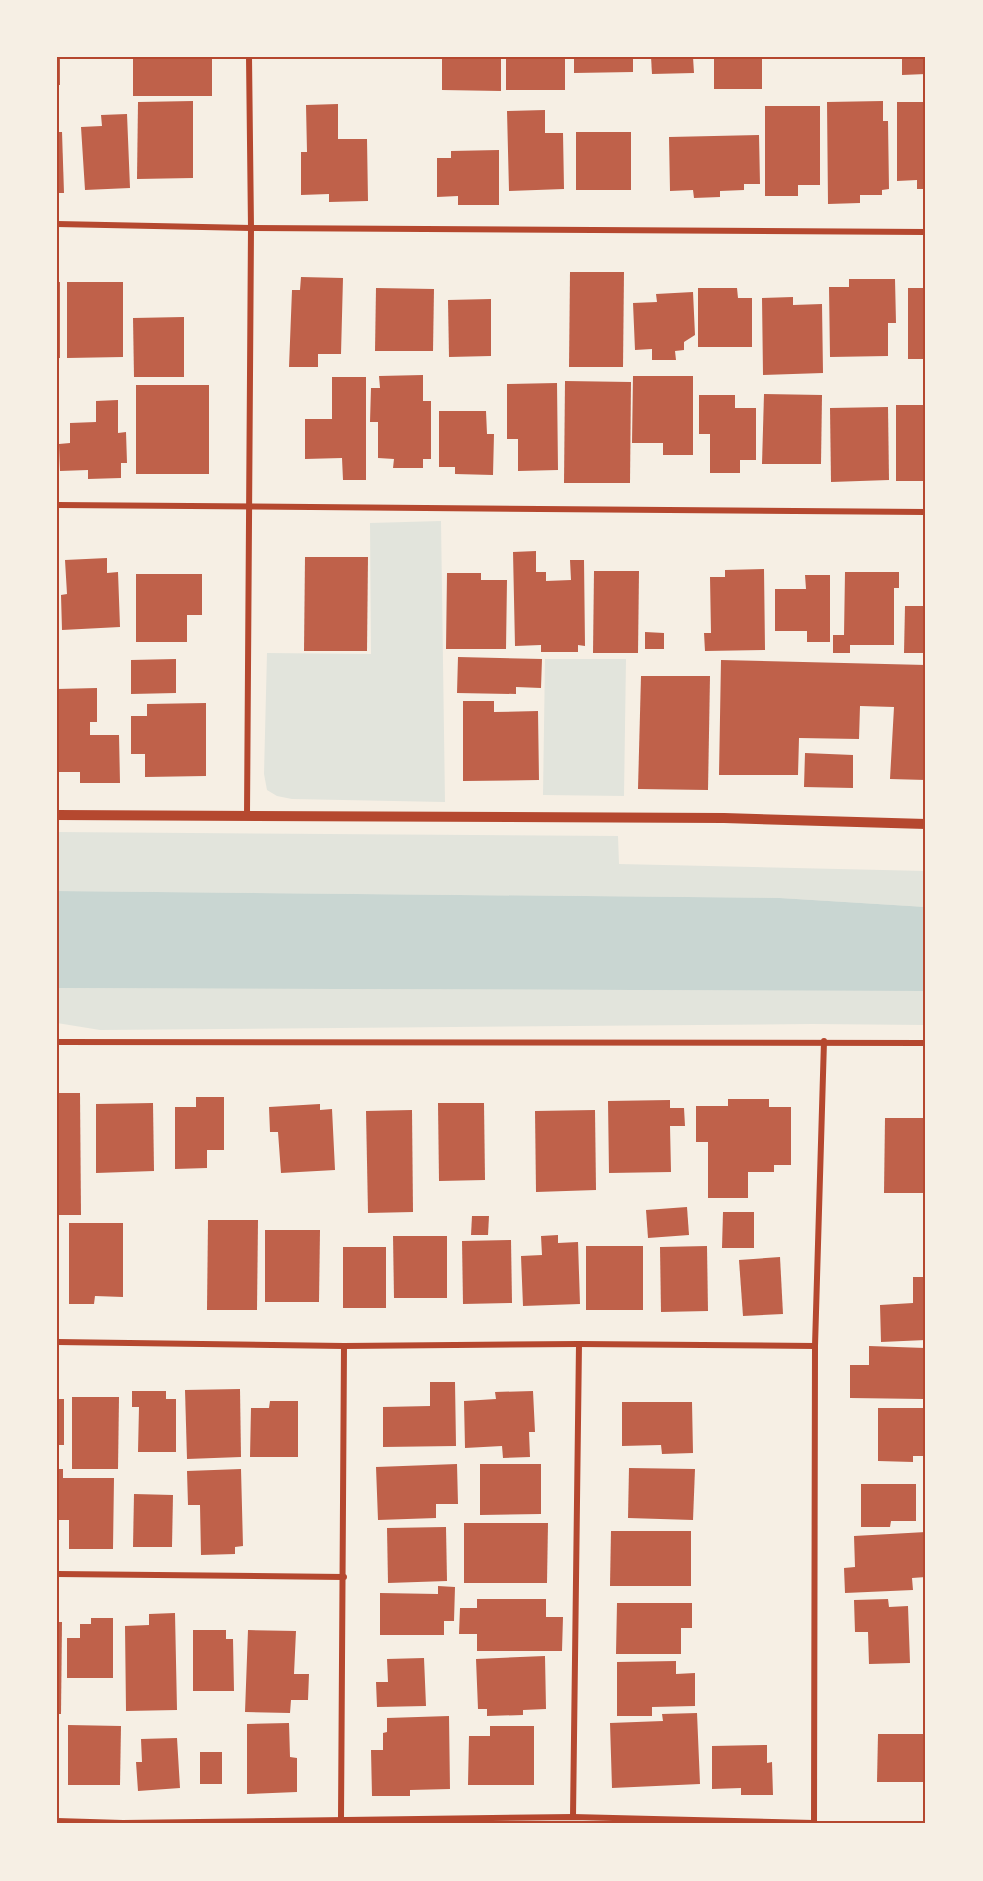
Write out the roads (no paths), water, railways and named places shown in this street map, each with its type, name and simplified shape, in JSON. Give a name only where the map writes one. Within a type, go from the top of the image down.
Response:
[{"type":"street","points":[[247,815],[251,228],[249,57]]},
{"type":"street","points":[[57,224],[251,228],[926,232]]},
{"type":"street","points":[[57,505],[926,512]]},
{"type":"street","points":[[57,815],[724,818],[926,824]]},
{"type":"street","points":[[57,1042],[824,1041],[926,1043]]},
{"type":"street","points":[[57,1821],[123,1824],[573,1817],[814,1823],[815,1346],[824,1041]]},
{"type":"street","points":[[57,1342],[344,1346],[579,1344],[815,1346]]},
{"type":"street","points":[[573,1817],[579,1344]]},
{"type":"street","points":[[341,1819],[344,1346]]},
{"type":"street","points":[[57,1574],[344,1577]]}]
